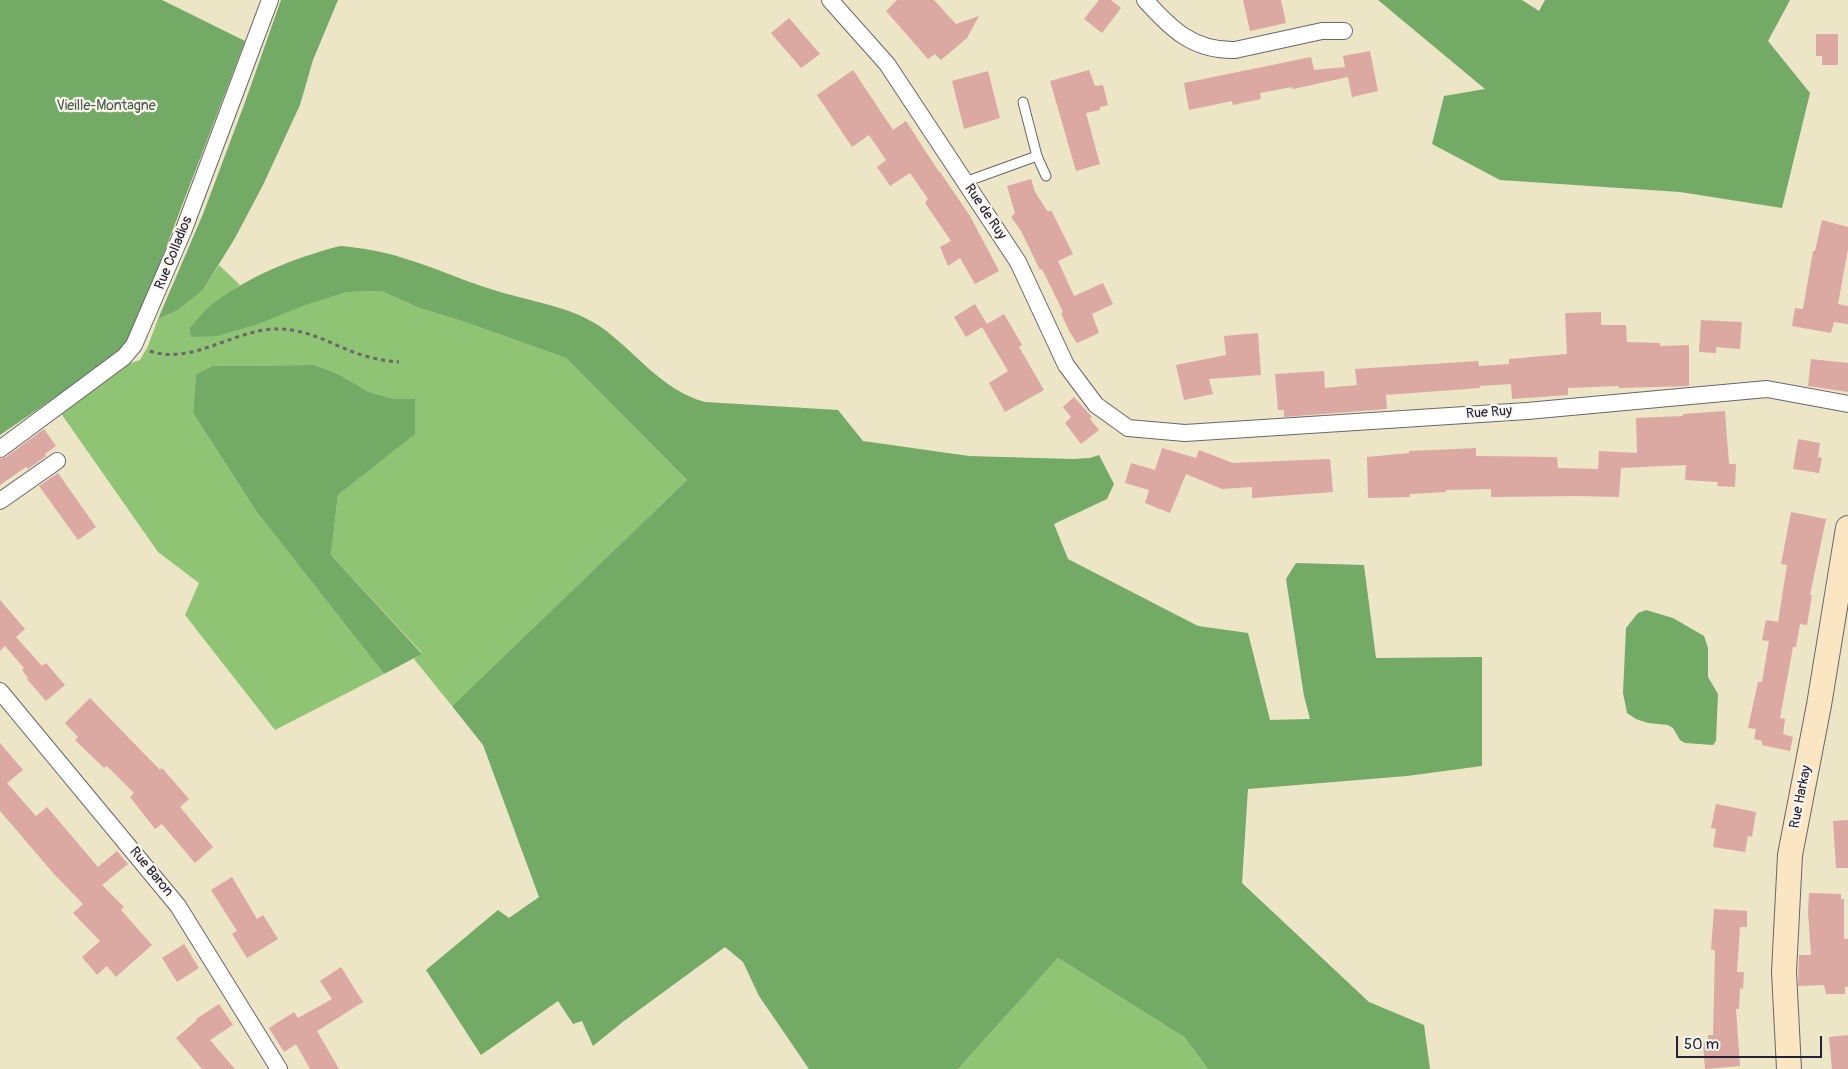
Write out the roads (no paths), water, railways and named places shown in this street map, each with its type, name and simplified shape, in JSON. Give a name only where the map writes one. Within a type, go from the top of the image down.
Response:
[{"type":"street","name":"Rue Colladios","points":[[0,449],[124,357],[134,346],[184,229],[270,0]]},
{"type":"street","name":"Rue de Ruy","points":[[830,0],[886,64],[1018,262],[1066,365],[1096,405],[1128,428]]},
{"type":"street","points":[[1144,0],[1165,23],[1179,34],[1196,43],[1221,50],[1235,50],[1322,32],[1344,31]]},
{"type":"street","name":"Rue Ruy","points":[[1128,428],[1185,433],[1527,410],[1767,389],[1848,404]]},
{"type":"street","points":[[0,501],[57,461]]},
{"type":"street","name":"Rue Harkay","points":[[1789,1069],[1784,972],[1790,855],[1820,695],[1848,528]]},
{"type":"street","name":"Rue Baron","points":[[0,691],[178,906],[279,1069]]},
{"type":"lane","points":[[1023,102],[1037,156],[1046,176]]},
{"type":"lane","points":[[965,182],[1037,156]]},
{"type":"park label","name":"Vieille-Montagne","points":[[106,106]]}]
